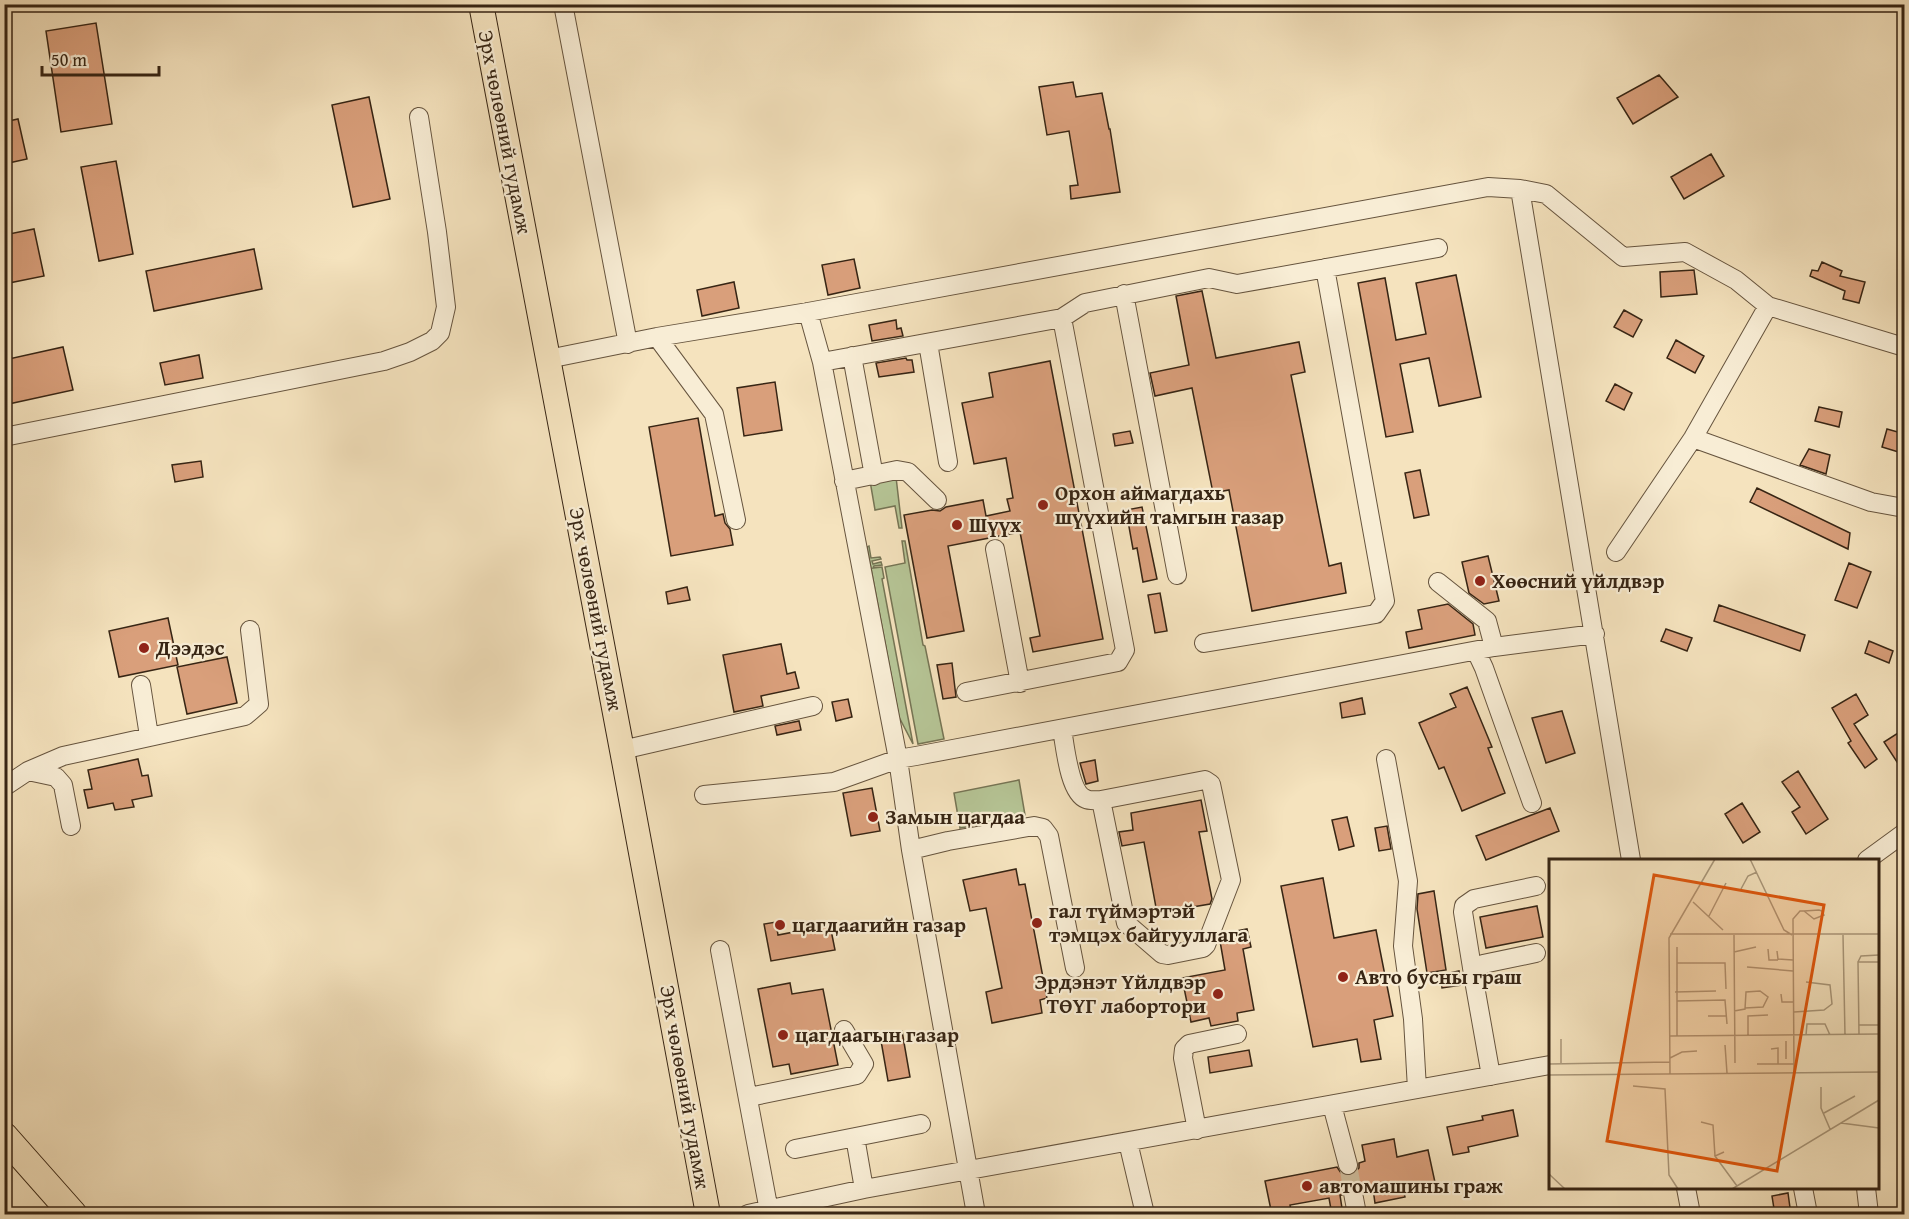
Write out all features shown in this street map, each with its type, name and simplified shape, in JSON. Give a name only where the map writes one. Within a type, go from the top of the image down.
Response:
[{"type":"highway","points":[[4,1136],[73,1215]]},
{"type":"main road","name":"Эрх чөлөөний гудамж","points":[[481,4],[708,1215]]},
{"type":"street","points":[[562,4],[628,344]]},
{"type":"street","points":[[4,437],[384,361],[432,341],[440,333],[447,307],[438,232],[419,117]]},
{"type":"street","points":[[548,359],[1488,188],[1520,189],[1546,194],[1623,257],[1685,252],[1736,280],[1768,306],[1905,347]]},
{"type":"street","points":[[1520,189],[1631,859]]},
{"type":"street","points":[[822,362],[1062,318],[1085,303],[1209,278],[1238,284],[1438,248]]},
{"type":"street","points":[[1204,643],[1376,614],[1385,601],[1325,268]]},
{"type":"street","points":[[1124,294],[1177,575]]},
{"type":"street","points":[[1616,552],[1693,438],[1768,306]]},
{"type":"street","points":[[808,312],[822,362],[898,759],[911,850],[976,1215]]},
{"type":"street","points":[[966,692],[1118,662],[1125,650],[1062,318]]},
{"type":"street","points":[[657,338],[714,414],[736,520]]},
{"type":"street","points":[[928,343],[948,462]]},
{"type":"street","points":[[852,356],[874,476]]},
{"type":"street","points":[[1693,438],[1871,502],[1905,508]]},
{"type":"street","points":[[844,481],[897,470],[905,471],[937,500]]},
{"type":"street","points":[[995,549],[1020,683]]},
{"type":"street","points":[[1438,582],[1487,621],[1484,668],[1532,803]]},
{"type":"street","points":[[4,787],[28,771],[63,756],[245,716],[259,704],[250,630]]},
{"type":"street","points":[[704,795],[834,782],[898,759],[1485,649],[1595,634]]},
{"type":"street","points":[[141,686],[149,736]]},
{"type":"street","points":[[622,750],[813,706]]},
{"type":"street","points":[[1062,729],[1072,780],[1080,795],[1087,800],[1101,800],[1205,780],[1211,784],[1231,880],[1206,945],[1209,947],[1162,954],[1126,923],[1101,800]]},
{"type":"street","points":[[1386,759],[1407,881],[1403,946],[1413,1019],[1417,1089]]},
{"type":"street","points":[[28,771],[56,777],[63,785],[71,826]]},
{"type":"street","points":[[911,850],[1034,826],[1043,828],[1049,836],[1075,968]]},
{"type":"street","points":[[1871,859],[1905,833]]},
{"type":"street","points":[[1491,1076],[1463,912],[1464,906],[1474,899],[1536,886]]},
{"type":"street","points":[[720,950],[770,1211]]},
{"type":"street","points":[[1475,986],[1476,968],[1483,964],[1536,954]]},
{"type":"street","points":[[749,1097],[857,1075],[864,1064],[844,1030]]},
{"type":"street","points":[[1197,1130],[1183,1058],[1184,1049],[1189,1044],[1237,1034]]},
{"type":"street","points":[[748,1215],[816,1208],[864,1189],[1549,1065]]},
{"type":"street","points":[[1332,1105],[1348,1165]]},
{"type":"street","points":[[795,1149],[921,1124]]},
{"type":"street","points":[[855,1137],[864,1189]]},
{"type":"street","points":[[1128,1142],[1145,1215]]},
{"type":"street","points":[[1686,1189],[1691,1215]]},
{"type":"street","points":[[1803,1189],[1808,1215]]},
{"type":"street","points":[[1866,1189],[1869,1215]]},
{"type":"street","points":[[1353,1193],[1357,1215]]},
{"type":"green space","points":[[896,477],[902,528],[899,528],[895,506],[875,510],[870,481]]},
{"type":"green space","points":[[902,541],[905,541],[923,645],[944,739],[918,744],[885,567],[905,563]]},
{"type":"green space","points":[[869,546],[871,558],[880,557],[881,559],[872,561],[873,564],[881,562],[882,565],[873,568],[882,567],[884,578],[882,579],[913,744],[899,717],[867,547]]},
{"type":"green space","points":[[1019,780],[1025,815],[960,828],[954,793]]},
{"type":"building","points":[[96,23],[112,124],[61,132],[46,31]]},
{"type":"building","points":[[1659,75],[1678,97],[1633,124],[1617,98]]},
{"type":"building","points":[[1073,82],[1076,97],[1102,93],[1120,192],[1071,199],[1070,186],[1078,185],[1069,131],[1047,135],[1039,87]]},
{"type":"building","points":[[369,97],[390,199],[353,207],[332,105]]},
{"type":"building","points":[[18,119],[27,159],[4,164],[4,122]]},
{"type":"building","points":[[1711,154],[1724,176],[1684,199],[1671,177]]},
{"type":"building","points":[[116,161],[133,254],[99,261],[81,167]]},
{"type":"building","points":[[34,229],[44,276],[4,284],[4,235]]},
{"type":"building","points":[[254,249],[262,289],[154,311],[146,271]]},
{"type":"building","points":[[854,259],[860,288],[828,295],[822,265]]},
{"type":"building","points":[[1822,262],[1842,271],[1840,276],[1865,282],[1859,303],[1843,299],[1845,291],[1810,276],[1812,270],[1818,271]]},
{"type":"building","points":[[1694,270],[1697,294],[1661,297],[1660,272]]},
{"type":"building","points":[[1456,275],[1481,397],[1439,406],[1429,358],[1400,364],[1413,432],[1386,437],[1358,283],[1385,278],[1396,340],[1426,334],[1416,283]]},
{"type":"building","points":[[734,282],[739,308],[702,316],[697,290]]},
{"type":"building","points":[[1202,291],[1216,358],[1299,342],[1305,372],[1291,375],[1329,566],[1341,563],[1346,593],[1252,611],[1229,490],[1213,493],[1192,388],[1155,396],[1150,373],[1189,365],[1176,296]]},
{"type":"building","points":[[1624,310],[1642,320],[1633,337],[1614,327]]},
{"type":"building","points":[[896,320],[897,329],[901,328],[903,336],[872,341],[869,325]]},
{"type":"building","points":[[1676,340],[1704,356],[1695,373],[1667,358]]},
{"type":"building","points":[[63,347],[73,390],[4,405],[4,360]]},
{"type":"building","points":[[199,355],[203,378],[165,385],[160,363]]},
{"type":"building","points":[[906,358],[912,360],[914,372],[879,377],[876,363]]},
{"type":"building","name":"Орхон аймагдахь шүүхийн тамгын газар","points":[[1050,361],[1103,639],[1033,652],[1030,638],[1040,636],[1020,532],[948,546],[964,631],[927,638],[904,515],[932,510],[940,511],[946,507],[983,500],[986,516],[1010,511],[1007,499],[1013,498],[1006,458],[974,464],[962,403],[993,397],[989,373]]},
{"type":"building","points":[[775,382],[782,430],[744,436],[737,388]]},
{"type":"building","points":[[1615,384],[1632,393],[1624,410],[1606,401]]},
{"type":"building","points":[[1819,407],[1842,412],[1839,427],[1815,421]]},
{"type":"building","points":[[698,418],[715,516],[723,514],[725,523],[730,529],[733,545],[671,556],[649,427]]},
{"type":"building","points":[[1887,429],[1905,434],[1905,454],[1882,447]]},
{"type":"building","points":[[1130,431],[1133,443],[1115,446],[1113,434]]},
{"type":"building","points":[[1809,449],[1830,455],[1826,474],[1800,465]]},
{"type":"building","points":[[201,461],[203,477],[175,482],[172,465]]},
{"type":"building","points":[[1420,470],[1429,515],[1414,518],[1405,473]]},
{"type":"building","points":[[1757,488],[1850,533],[1848,549],[1750,502]]},
{"type":"building","points":[[1142,507],[1157,579],[1143,582],[1137,548],[1133,549],[1126,510]]},
{"type":"building","name":"Хөөсний үйлдвэр","points":[[1488,556],[1499,601],[1484,604],[1469,593],[1462,562]]},
{"type":"building","points":[[1849,563],[1871,572],[1857,608],[1835,600]]},
{"type":"building","points":[[687,587],[690,600],[668,604],[666,592]]},
{"type":"building","points":[[1160,593],[1167,631],[1155,633],[1148,595]]},
{"type":"building","points":[[1448,604],[1473,624],[1475,635],[1409,648],[1406,632],[1422,629],[1418,610]]},
{"type":"building","points":[[1719,605],[1805,635],[1800,651],[1714,621]]},
{"type":"building","name":"Дээдэс","points":[[168,618],[178,665],[119,677],[109,631]]},
{"type":"building","points":[[1666,629],[1692,638],[1687,651],[1661,641]]},
{"type":"building","points":[[1869,641],[1893,651],[1889,663],[1865,653]]},
{"type":"building","points":[[781,644],[787,674],[795,672],[799,688],[761,696],[763,706],[734,712],[723,655]]},
{"type":"building","name":"Дээдэс","points":[[227,657],[237,703],[187,714],[177,667]]},
{"type":"building","points":[[952,663],[956,697],[943,699],[937,665]]},
{"type":"building","points":[[1467,687],[1492,747],[1488,748],[1505,793],[1462,811],[1444,767],[1439,769],[1419,723],[1456,707],[1450,694]]},
{"type":"building","points":[[1856,694],[1868,715],[1854,724],[1877,759],[1865,768],[1848,743],[1851,741],[1832,708]]},
{"type":"building","points":[[1362,698],[1365,714],[1342,718],[1340,703]]},
{"type":"building","points":[[848,699],[852,717],[836,721],[832,702]]},
{"type":"building","points":[[1562,711],[1575,753],[1546,763],[1532,718]]},
{"type":"building","points":[[799,721],[801,730],[777,735],[775,726]]},
{"type":"building","points":[[1898,733],[1905,743],[1905,756],[1897,762],[1884,742]]},
{"type":"building","points":[[138,759],[142,776],[148,775],[152,796],[132,800],[134,807],[115,810],[113,803],[88,808],[84,790],[92,789],[88,770]]},
{"type":"building","points":[[1095,760],[1098,781],[1086,784],[1080,763]]},
{"type":"building","points":[[1798,771],[1828,819],[1806,834],[1792,812],[1800,807],[1782,782]]},
{"type":"building","points":[[872,788],[880,831],[851,836],[843,793]]},
{"type":"building","points":[[1201,800],[1207,831],[1199,832],[1212,899],[1210,904],[1157,913],[1144,842],[1122,846],[1119,832],[1133,830],[1131,813]]},
{"type":"building","points":[[1742,803],[1760,832],[1743,843],[1725,814]]},
{"type":"building","points":[[1550,808],[1559,831],[1486,860],[1476,836]]},
{"type":"building","points":[[1347,817],[1354,846],[1339,850],[1332,820]]},
{"type":"building","points":[[1387,826],[1391,849],[1379,851],[1375,828]]},
{"type":"building","points":[[1016,869],[1019,885],[1025,884],[1047,998],[1040,1000],[1042,1013],[992,1023],[986,992],[1002,988],[986,908],[970,911],[963,880]]},
{"type":"building","name":"Авто бусны граш","points":[[1323,878],[1334,938],[1376,930],[1393,1016],[1374,1020],[1381,1059],[1361,1062],[1357,1039],[1313,1047],[1281,886]]},
{"type":"building","points":[[1434,891],[1446,970],[1427,973],[1417,909],[1418,894]]},
{"type":"building","points":[[1537,906],[1543,937],[1486,948],[1480,917]]},
{"type":"building","points":[[776,922],[778,935],[830,925],[835,950],[771,961],[764,924]]},
{"type":"building","name":"Эрдэнэт Үйлдвэр ТӨҮГ лабортори","points":[[1247,929],[1251,947],[1243,949],[1254,1010],[1237,1013],[1238,1021],[1211,1026],[1209,1018],[1191,1022],[1182,978],[1225,970],[1220,941],[1222,934]]},
{"type":"building","points":[[1459,971],[1461,985],[1442,988],[1440,975]]},
{"type":"building","name":"цагдаагын газар","points":[[790,983],[792,994],[823,989],[838,1065],[791,1074],[789,1064],[773,1067],[758,989]]},
{"type":"building","points":[[902,1031],[910,1077],[888,1081],[880,1035]]},
{"type":"building","points":[[1249,1050],[1252,1066],[1210,1073],[1208,1057]]},
{"type":"building","points":[[1513,1110],[1518,1136],[1468,1147],[1469,1152],[1453,1155],[1447,1127],[1483,1120],[1482,1116]]},
{"type":"building","points":[[1394,1139],[1397,1157],[1428,1150],[1436,1187],[1404,1193],[1405,1197],[1375,1203],[1373,1189],[1364,1191],[1361,1185],[1351,1182],[1345,1185],[1340,1195],[1343,1215],[1332,1215],[1329,1198],[1290,1205],[1292,1215],[1272,1215],[1265,1181],[1337,1167],[1341,1173],[1351,1176],[1359,1168],[1359,1163],[1365,1161],[1362,1145]]},
{"type":"building","points":[[1788,1193],[1791,1215],[1775,1215],[1772,1196]]},
{"type":"tunnel","points":[[1348,1165],[1353,1193]]},
{"type":"place","name":"Орхон аймагдахь шүүхийн тамгын газар","points":[[1043,505]]},
{"type":"place","name":"Шүүх","points":[[957,525]]},
{"type":"place","name":"Хөөсний үйлдвэр","points":[[1480,581]]},
{"type":"place","name":"Дээдэс","points":[[144,648]]},
{"type":"place","name":"Замын цагдаа","points":[[873,817]]},
{"type":"place","name":"гал түймэртэй тэмцэх байгууллага","points":[[1037,923]]},
{"type":"place","name":"цагдаагийн газар","points":[[780,925]]},
{"type":"place","name":"Авто бусны граш","points":[[1343,977]]},
{"type":"place","name":"Эрдэнэт Үйлдвэр ТӨҮГ лабортори","points":[[1218,994]]},
{"type":"place","name":"цагдаагын газар","points":[[783,1035]]},
{"type":"place","name":"автомашины граж","points":[[1307,1186]]}]
